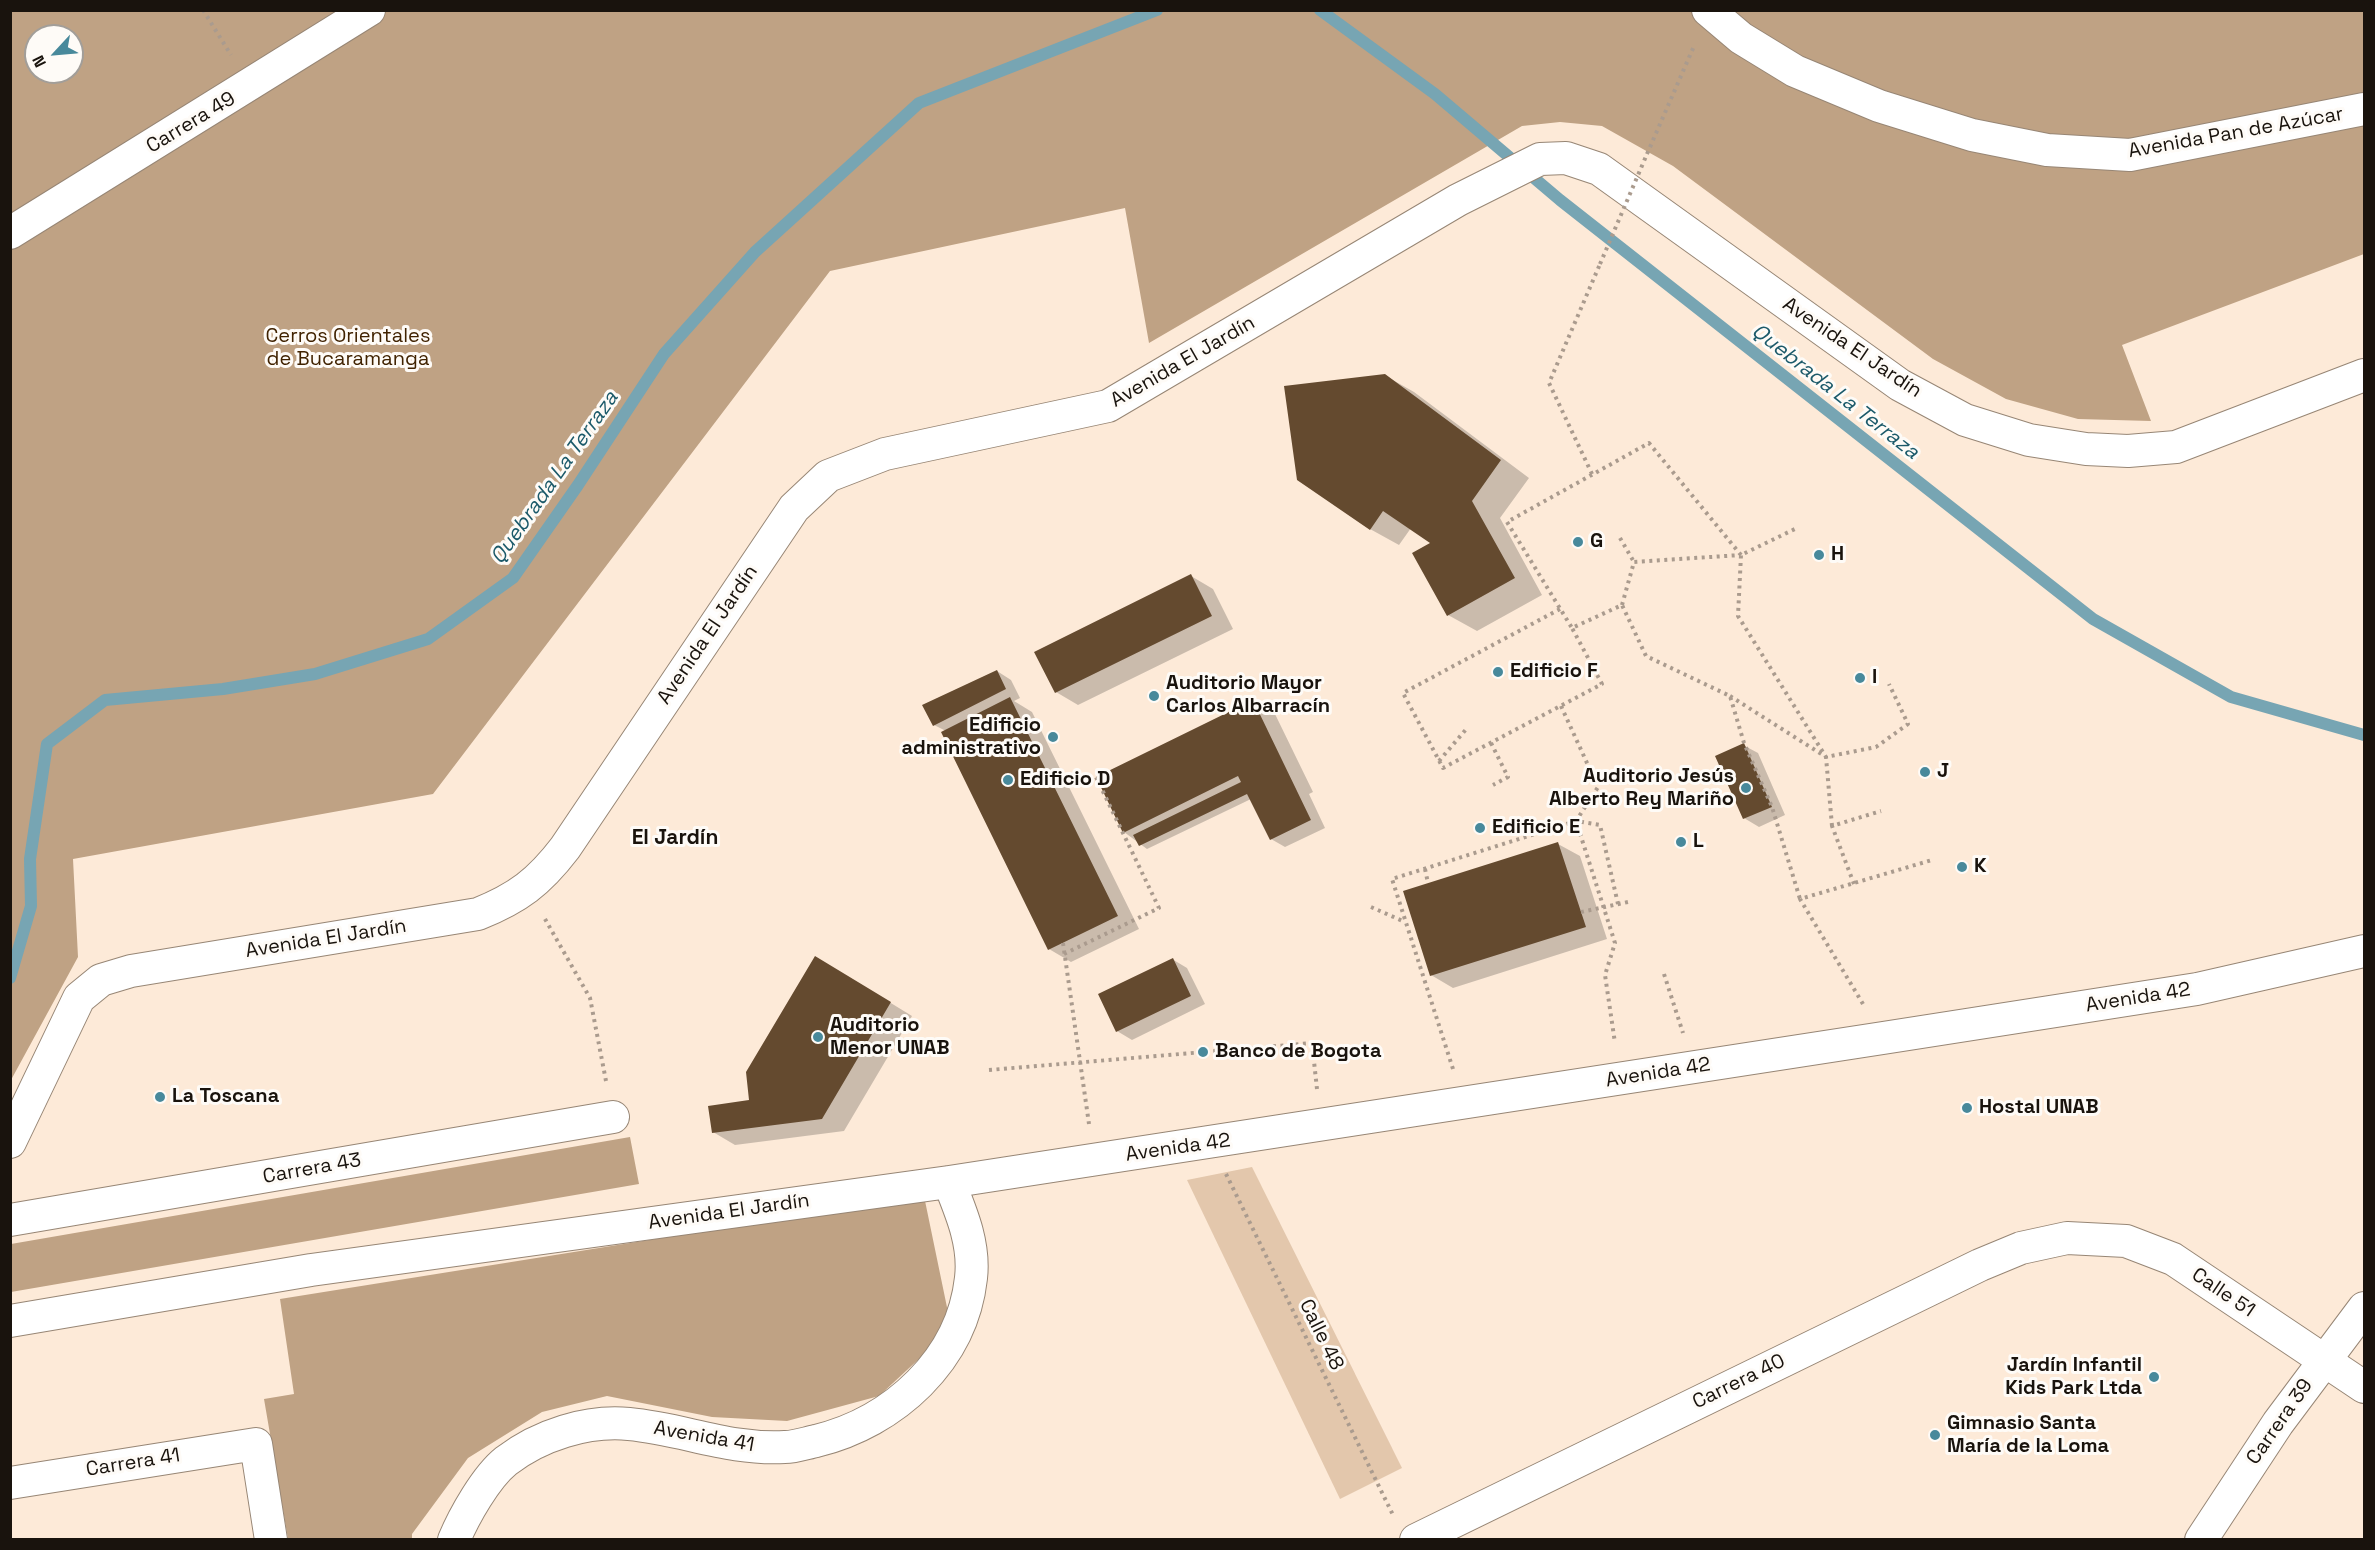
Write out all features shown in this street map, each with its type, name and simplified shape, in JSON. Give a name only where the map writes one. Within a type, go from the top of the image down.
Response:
[{"type":"street","name":"Carrera 49","points":[[10,233],[251,86],[369,10]]},
{"type":"street","name":"Avenida Pan de Azúcar","points":[[1709,11],[1767,56],[1795,71],[1868,101],[1972,135],[2047,150],[2130,155],[2364,109]]},
{"type":"street","name":"Avenida El Jardín","points":[[10,1142],[79,998],[101,980],[131,971],[478,914],[505,903],[528,889],[547,871],[565,848],[794,508],[828,476],[885,454],[1108,406],[1447,206],[1540,159],[1566,158],[1599,169],[1900,385],[1965,420],[2029,440],[2086,449],[2128,451],[2176,447],[2364,375]]},
{"type":"street","name":"Avenida 42","points":[[950,1182],[2197,989],[2364,951]]},
{"type":"street","name":"Carrera 43","points":[[10,1220],[613,1117]]},
{"type":"street","name":"Avenida El Jardín","points":[[10,1321],[311,1270],[950,1182]]},
{"type":"street","name":"Avenida 41","points":[[460,1526],[506,1462],[557,1433],[596,1424],[630,1424],[742,1447],[788,1447],[845,1434],[874,1419],[900,1401],[936,1367],[960,1325],[971,1277],[968,1228],[950,1182]]},
{"type":"street","name":"Carrera 40","points":[[1406,1529],[1980,1266],[2021,1248],[2067,1238]]},
{"type":"street","name":"Calle 51","points":[[2067,1238],[2126,1242],[2173,1259],[2364,1387]]},
{"type":"street","name":"Carrera 39","points":[[2201,1539],[2278,1423],[2364,1308]]},
{"type":"street","name":"Carrera 41","points":[[10,1483],[256,1444],[270,1539]]},
{"type":"path","points":[[204,10],[251,86]]},
{"type":"path","points":[[1592,474],[1549,383],[1709,11]]},
{"type":"path","points":[[1560,609],[1403,693],[1443,768],[1602,684],[1572,628],[1507,522],[1649,443],[1741,555],[1738,616],[1827,757],[1832,826],[1854,884]]},
{"type":"path","points":[[1634,562],[1741,555],[1797,528]]},
{"type":"path","points":[[1620,538],[1634,562],[1622,605],[1646,656],[1730,696],[1827,757],[1876,747],[1908,724],[1889,684]]},
{"type":"path","points":[[1572,628],[1622,605]]},
{"type":"path","points":[[1730,696],[1743,743],[1772,807],[1800,899],[1883,1038]]},
{"type":"path","points":[[1561,706],[1599,787],[1576,821]]},
{"type":"path","points":[[1439,762],[1468,727]]},
{"type":"path","points":[[1491,743],[1508,777],[1493,785]]},
{"type":"path","points":[[1064,954],[1159,908],[1096,777]]},
{"type":"path","points":[[1832,826],[1881,812]]},
{"type":"path","points":[[1576,821],[1615,943],[1605,975],[1620,1080]]},
{"type":"path","points":[[1464,1104],[1392,879],[1576,821],[1600,825],[1618,904]]},
{"type":"path","points":[[1800,899],[1932,860]]},
{"type":"path","points":[[1425,869],[1428,883]]},
{"type":"path","points":[[528,889],[590,998],[613,1117]]},
{"type":"path","points":[[1581,912],[1628,902]]},
{"type":"path","points":[[1371,907],[1406,923]]},
{"type":"path","points":[[1063,943],[1095,1160]]},
{"type":"path","points":[[1664,974],[1694,1068]]},
{"type":"path","points":[[989,1070],[1312,1043],[1320,1126]]},
{"type":"path","name":"Calle 48","points":[[1210,1143],[1406,1529]]},
{"type":"shaded area","points":[[1252,1167],[1402,1468],[1340,1499],[1187,1180]]},
{"type":"green space","name":"Cerros Orientales de Bucaramanga","points":[[11,11],[2364,11],[2364,254],[2122,345],[2151,421],[2078,419],[2006,399],[1933,359],[1673,166],[1602,126],[1560,122],[1522,126],[1149,343],[1125,208],[830,271],[433,794],[73,859],[78,957],[11,1080]]},
{"type":"green space","points":[[630,1137],[639,1184],[11,1292],[11,1244]]},
{"type":"green space","points":[[924,1196],[949,1317],[935,1344],[879,1396],[787,1421],[712,1417],[607,1396],[542,1412],[468,1458],[412,1534],[412,1540],[288,1539],[264,1399],[294,1394],[280,1299]]},
{"type":"building","points":[[1385,374],[1501,460],[1472,501],[1515,578],[1447,616],[1412,553],[1430,543],[1383,511],[1370,530],[1297,480],[1284,386]]},
{"type":"building","points":[[1191,574],[1212,616],[1055,693],[1034,652]]},
{"type":"building","points":[[997,670],[1006,689],[933,726],[922,705]]},
{"type":"building","name":"Edificio D","points":[[1010,697],[1118,916],[1048,950],[941,732]]},
{"type":"building","points":[[1253,700],[1311,820],[1270,840],[1247,794],[1139,846],[1133,835],[1241,782],[1238,776],[1123,833],[1096,777]]},
{"type":"building","name":"Auditorio Jesús Alberto Rey Mariño","points":[[1744,743],[1772,807],[1743,819],[1715,756]]},
{"type":"building","points":[[1558,842],[1586,927],[1430,976],[1403,891]]},
{"type":"building","name":"Auditorio Menor UNAB","points":[[815,956],[891,1002],[822,1119],[712,1133],[708,1106],[749,1100],[746,1072]]},
{"type":"building","points":[[1173,958],[1191,996],[1116,1032],[1098,994]]},
{"type":"waterway","name":"Quebrada La Terraza","points":[[10,978],[31,906],[30,859],[47,744],[105,700],[223,689],[315,674],[428,639],[513,578],[578,485],[664,354],[755,252],[919,103],[1157,10]]},
{"type":"waterway","name":"Quebrada La Terraza","points":[[1320,10],[1435,94],[1560,200],[2093,619],[2231,697],[2364,735]]},
{"type":"place","name":"G","points":[[1578,542]]},
{"type":"place","name":"H","points":[[1819,555]]},
{"type":"place","name":"Edificio F","points":[[1498,672]]},
{"type":"place","name":"I","points":[[1860,678]]},
{"type":"place","name":"Auditorio Mayor Carlos Albarracín","points":[[1154,696]]},
{"type":"place","name":"Edificio administrativo","points":[[1053,737]]},
{"type":"place","name":"J","points":[[1925,772]]},
{"type":"place","name":"Edificio D","points":[[1008,780]]},
{"type":"place","name":"Auditorio Jesús Alberto Rey Mariño","points":[[1746,788]]},
{"type":"place","name":"Edificio E","points":[[1480,828]]},
{"type":"place","name":"L","points":[[1681,842]]},
{"type":"place","name":"K","points":[[1962,867]]},
{"type":"place","name":"Auditorio Menor UNAB","points":[[818,1037]]},
{"type":"place","name":"Banco de Bogota","points":[[1203,1052]]},
{"type":"place","name":"La Toscana","points":[[160,1097]]},
{"type":"place","name":"Hostal UNAB","points":[[1967,1108]]},
{"type":"place","name":"Jardín Infantil Kids Park Ltda","points":[[2154,1377]]},
{"type":"place","name":"Gimnasio Santa María de la Loma","points":[[1935,1435]]},
{"type":"district","name":"El Jardín","points":[[675,838]]}]
